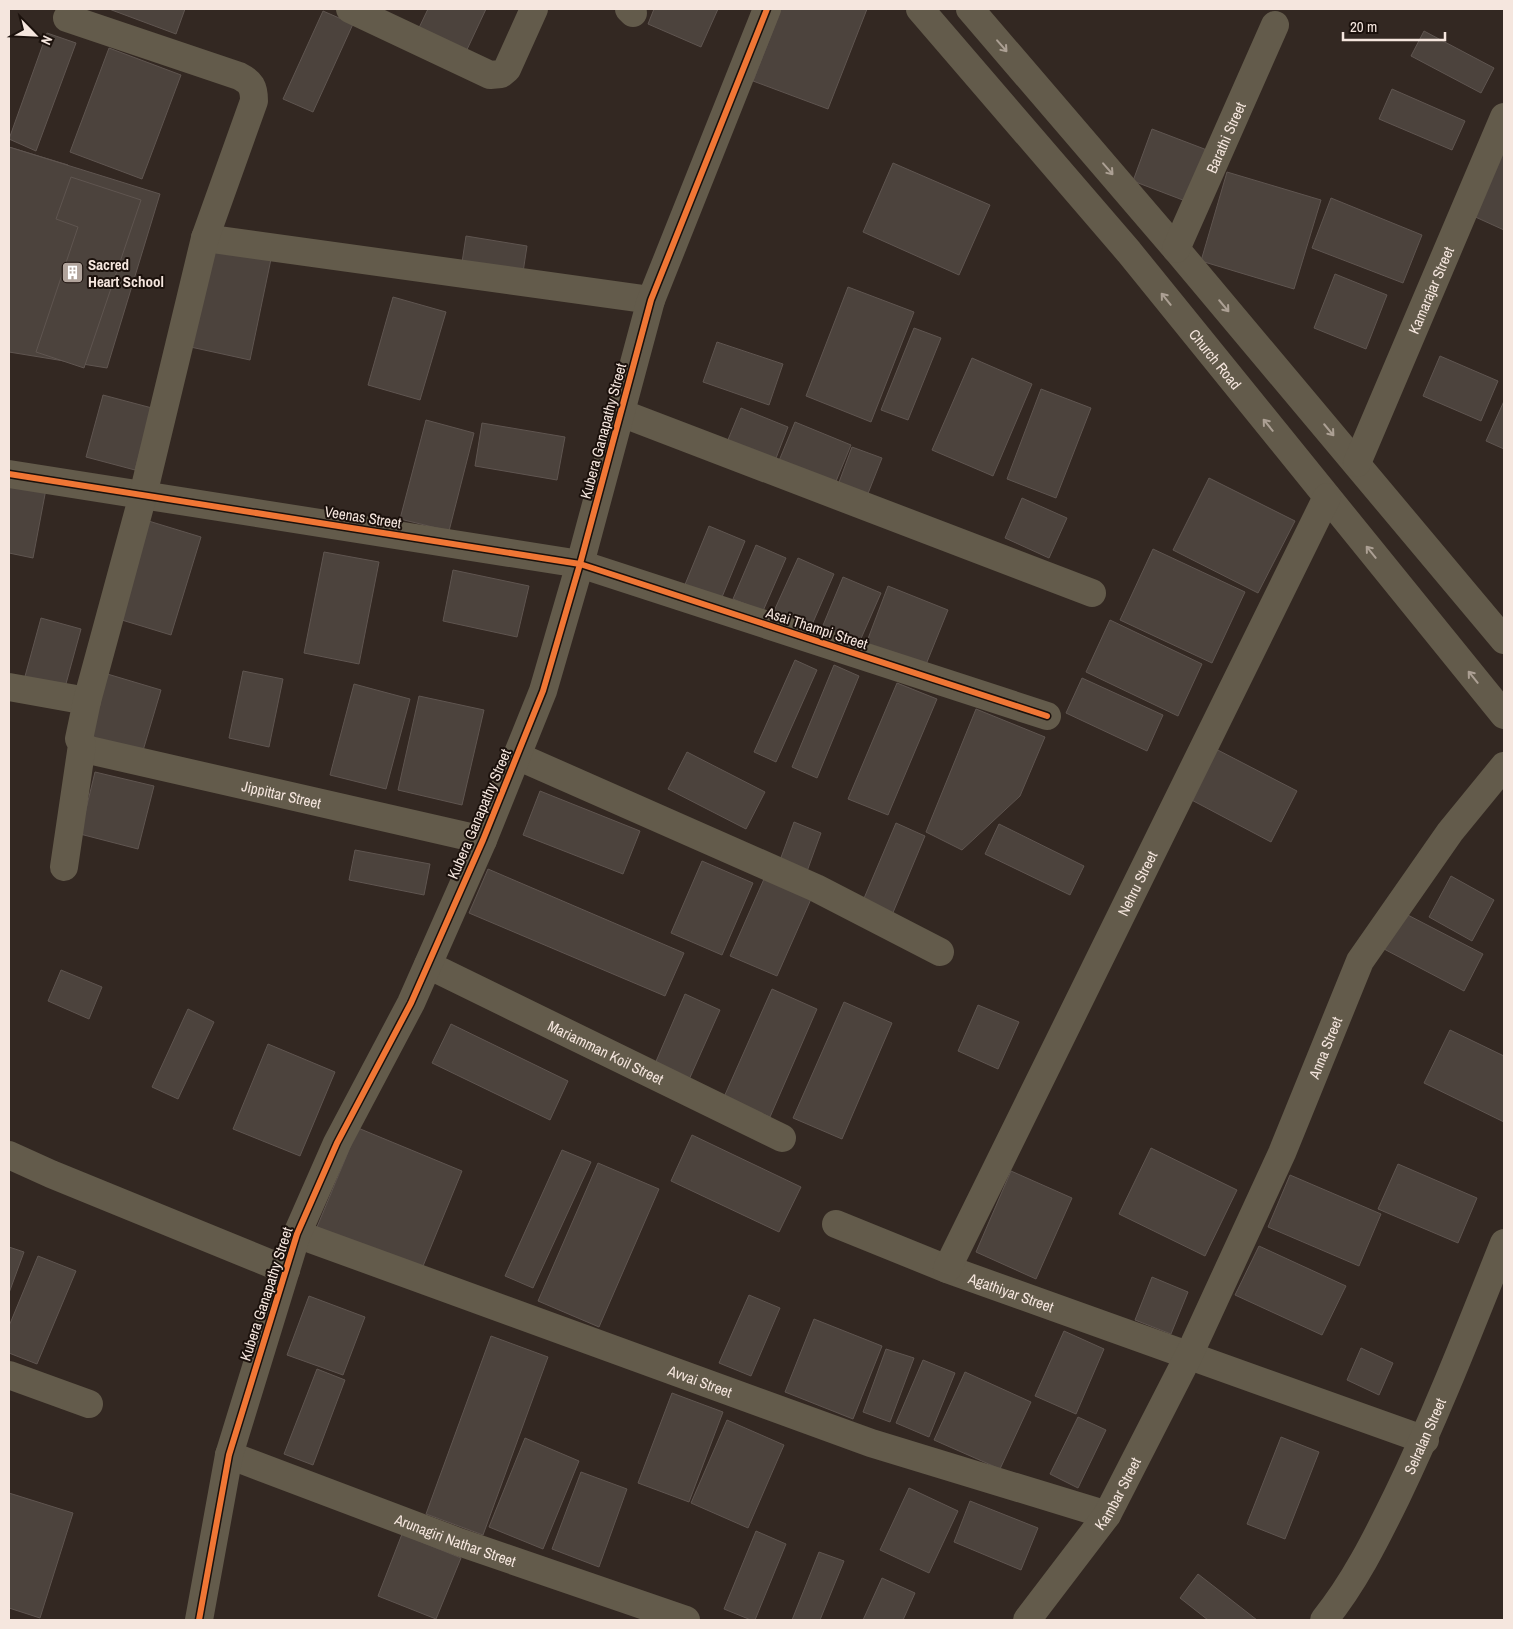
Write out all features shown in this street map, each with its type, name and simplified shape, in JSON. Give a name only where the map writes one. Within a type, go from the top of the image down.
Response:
[{"type":"street","points":[[350,9],[490,75],[501,74],[507,69],[534,9]]},
{"type":"street","name":"Kubera Ganapathy Street","points":[[199,1620],[229,1455],[298,1234],[337,1143],[411,1003],[483,840],[543,691],[580,564],[651,300],[767,9]]},
{"type":"street","name":"Church Road","points":[[920,9],[1129,252],[1504,715]]},
{"type":"street","points":[[970,9],[1176,249],[1504,640]]},
{"type":"street","points":[[64,868],[82,745],[79,739],[87,700],[143,495],[205,238],[254,101],[254,90],[249,82],[67,18]]},
{"type":"street","name":"Barathi Street","points":[[1176,249],[1275,26]]},
{"type":"street","name":"Kamarajar Street","points":[[1357,463],[1504,117]]},
{"type":"street","points":[[205,238],[651,300]]},
{"type":"street","points":[[621,413],[1092,593]]},
{"type":"street","name":"Veenas Street","points":[[9,474],[580,564]]},
{"type":"street","name":"Nehru Street","points":[[947,1270],[1327,498]]},
{"type":"street","name":"Asai Thampi Street","points":[[580,564],[1047,716]]},
{"type":"street","points":[[9,688],[87,700]]},
{"type":"street","name":"Jippittar Street","points":[[82,745],[89,750],[483,840]]},
{"type":"street","name":"Kubera Ganapathy Street","points":[[517,756],[816,888],[940,952]]},
{"type":"street","name":"Anna Street","points":[[1189,1355],[1282,1153],[1360,961],[1450,832],[1504,766]]},
{"type":"street","name":"Mariamman Koil Street","points":[[428,965],[782,1138]]},
{"type":"street","points":[[9,1155],[286,1270]]},
{"type":"street","name":"Agathiyar Street","points":[[836,1224],[947,1270],[1425,1440]]},
{"type":"street","name":"Avvai Street","points":[[298,1234],[871,1443],[1108,1515]]},
{"type":"street","name":"Selralan Street","points":[[1324,1620],[1340,1601],[1380,1530],[1425,1440],[1504,1243]]},
{"type":"street","name":"Kambar Street","points":[[1027,1620],[1108,1515],[1189,1355]]},
{"type":"street","points":[[9,1376],[89,1404]]},
{"type":"street","name":"Arunagiri Nathar Street","points":[[229,1455],[459,1542],[686,1620]]},
{"type":"building","points":[[109,9],[185,9],[176,34]]},
{"type":"building","points":[[428,9],[486,9],[464,56],[416,34]]},
{"type":"building","points":[[654,9],[718,9],[701,47],[648,24]]},
{"type":"building","points":[[781,9],[867,9],[828,109],[753,81]]},
{"type":"building","points":[[323,11],[353,24],[313,112],[283,99]]},
{"type":"building","points":[[1424,31],[1494,68],[1481,93],[1411,56]]},
{"type":"building","points":[[47,33],[76,43],[36,151],[9,139]]},
{"type":"building","points":[[109,48],[181,75],[142,179],[70,152]]},
{"type":"building","points":[[1392,89],[1465,121],[1452,150],[1379,119]]},
{"type":"building","points":[[1152,129],[1207,150],[1188,202],[1133,181]]},
{"type":"building","points":[[1504,140],[1504,230],[1471,215]]},
{"type":"building","points":[[9,147],[68,165],[57,199],[9,184]]},
{"type":"building","name":"Sacred Heart School","points":[[9,147],[160,194],[107,368],[9,352]]},
{"type":"building","points":[[893,163],[990,205],[959,275],[863,232]]},
{"type":"building","points":[[1227,172],[1321,200],[1294,289],[1201,261]]},
{"type":"building","points":[[71,177],[141,200],[84,368],[36,352],[78,227],[56,219]]},
{"type":"building","points":[[1331,198],[1422,235],[1403,283],[1312,248]]},
{"type":"building","points":[[466,236],[527,246],[522,279],[461,269]]},
{"type":"building","points":[[208,246],[271,259],[250,360],[186,346]]},
{"type":"building","points":[[1335,274],[1387,295],[1366,349],[1314,328]]},
{"type":"building","points":[[848,287],[914,312],[871,422],[806,396]]},
{"type":"building","points":[[393,297],[446,312],[420,400],[368,385]]},
{"type":"building","points":[[914,328],[941,338],[908,420],[881,410]]},
{"type":"building","points":[[717,342],[783,364],[769,405],[703,382]]},
{"type":"building","points":[[1440,356],[1498,381],[1481,421],[1423,396]]},
{"type":"building","points":[[972,358],[1032,384],[993,476],[932,450]]},
{"type":"building","points":[[1041,389],[1091,408],[1056,498],[1007,479]]},
{"type":"building","points":[[103,395],[152,408],[135,470],[86,457]]},
{"type":"building","points":[[1504,401],[1504,449],[1486,441]]},
{"type":"building","points":[[741,408],[788,427],[773,466],[725,447]]},
{"type":"building","points":[[426,420],[474,433],[449,531],[400,519]]},
{"type":"building","points":[[795,422],[851,445],[832,491],[776,468]]},
{"type":"building","points":[[482,423],[565,437],[557,480],[475,466]]},
{"type":"building","points":[[852,447],[882,458],[867,496],[838,485]]},
{"type":"building","points":[[1209,478],[1295,521],[1258,593],[1173,550]]},
{"type":"building","points":[[9,482],[46,489],[33,558],[9,553]]},
{"type":"building","points":[[1022,498],[1067,518],[1049,558],[1005,538]]},
{"type":"building","points":[[142,519],[201,537],[171,635],[112,617]]},
{"type":"building","points":[[709,526],[745,541],[720,602],[684,587]]},
{"type":"building","points":[[756,545],[786,558],[763,611],[733,599]]},
{"type":"building","points":[[1153,549],[1245,592],[1212,663],[1120,620]]},
{"type":"building","points":[[324,552],[379,562],[359,664],[304,653]]},
{"type":"building","points":[[798,558],[834,574],[811,627],[774,611]]},
{"type":"building","points":[[453,570],[529,586],[517,637],[443,621]]},
{"type":"building","points":[[843,577],[881,593],[856,650],[819,635]]},
{"type":"building","points":[[888,586],[948,610],[925,667],[866,644]]},
{"type":"building","points":[[41,618],[81,629],[64,691],[24,680]]},
{"type":"building","points":[[1110,620],[1202,664],[1178,716],[1086,672]]},
{"type":"building","points":[[795,660],[817,670],[776,762],[754,752]]},
{"type":"building","points":[[834,665],[859,676],[817,778],[792,767]]},
{"type":"building","points":[[243,671],[283,679],[269,747],[229,738]]},
{"type":"building","points":[[104,673],[161,690],[142,754],[86,737]]},
{"type":"building","points":[[1082,678],[1163,715],[1147,751],[1066,713]]},
{"type":"building","points":[[897,683],[937,699],[888,815],[848,799]]},
{"type":"building","points":[[354,684],[410,699],[386,789],[330,775]]},
{"type":"building","points":[[419,696],[484,710],[462,805],[398,790]]},
{"type":"building","points":[[976,709],[1045,737],[1020,796],[962,850],[926,832]]},
{"type":"building","points":[[1210,746],[1297,791],[1271,842],[1184,796]]},
{"type":"building","points":[[687,752],[765,792],[746,829],[668,789]]},
{"type":"building","points":[[95,772],[154,786],[138,849],[80,834]]},
{"type":"building","points":[[540,791],[640,831],[623,874],[523,835]]},
{"type":"building","points":[[794,822],[821,833],[806,874],[779,863]]},
{"type":"building","points":[[896,823],[925,836],[892,915],[862,903]]},
{"type":"building","points":[[999,824],[1084,866],[1070,895],[985,854]]},
{"type":"building","points":[[355,850],[430,864],[424,895],[349,880]]},
{"type":"building","points":[[702,861],[753,883],[722,955],[671,933]]},
{"type":"building","points":[[488,869],[684,953],[665,996],[469,913]]},
{"type":"building","points":[[1451,876],[1494,900],[1472,941],[1429,917]]},
{"type":"building","points":[[764,879],[811,899],[777,976],[730,956]]},
{"type":"building","points":[[1402,912],[1483,954],[1464,991],[1384,949]]},
{"type":"building","points":[[61,970],[102,987],[89,1019],[48,1001]]},
{"type":"building","points":[[772,989],[817,1009],[770,1117],[724,1097]]},
{"type":"building","points":[[685,994],[720,1010],[688,1082],[654,1066]]},
{"type":"building","points":[[844,1002],[892,1023],[842,1139],[793,1118]]},
{"type":"building","points":[[978,1005],[1019,1022],[998,1069],[958,1051]]},
{"type":"building","points":[[188,1009],[214,1022],[178,1099],[152,1087]]},
{"type":"building","points":[[451,1024],[568,1081],[550,1120],[432,1063]]},
{"type":"building","points":[[1450,1030],[1504,1056],[1504,1122],[1424,1083]]},
{"type":"building","points":[[268,1044],[335,1072],[300,1156],[233,1129]]},
{"type":"building","points":[[358,1128],[462,1171],[421,1271],[317,1227]]},
{"type":"building","points":[[692,1135],[801,1187],[779,1232],[671,1181]]},
{"type":"building","points":[[1151,1148],[1237,1190],[1205,1256],[1119,1214]]},
{"type":"building","points":[[562,1150],[591,1162],[533,1288],[505,1276]]},
{"type":"building","points":[[598,1163],[659,1189],[599,1327],[538,1301]]},
{"type":"building","points":[[1398,1164],[1477,1198],[1458,1243],[1378,1209]]},
{"type":"building","points":[[1011,1171],[1072,1198],[1036,1279],[976,1252]]},
{"type":"building","points":[[1290,1175],[1381,1214],[1359,1266],[1268,1227]]},
{"type":"building","points":[[1259,1246],[1346,1286],[1322,1335],[1235,1295]]},
{"type":"building","points":[[9,1247],[24,1252],[9,1293]]},
{"type":"building","points":[[38,1256],[76,1271],[37,1364],[9,1353],[9,1326]]},
{"type":"building","points":[[1152,1277],[1188,1292],[1171,1334],[1135,1320]]},
{"type":"building","points":[[749,1295],[780,1308],[751,1376],[719,1363]]},
{"type":"building","points":[[309,1296],[365,1317],[343,1375],[287,1355]]},
{"type":"building","points":[[814,1319],[882,1346],[853,1419],[785,1392]]},
{"type":"building","points":[[1064,1331],[1104,1349],[1076,1414],[1035,1396]]},
{"type":"building","points":[[491,1336],[548,1357],[483,1535],[426,1514]]},
{"type":"building","points":[[1361,1348],[1393,1363],[1379,1395],[1347,1380]]},
{"type":"building","points":[[886,1349],[914,1358],[890,1422],[863,1412]]},
{"type":"building","points":[[923,1360],[955,1373],[929,1437],[896,1423]]},
{"type":"building","points":[[317,1369],[345,1380],[313,1465],[284,1454]]},
{"type":"building","points":[[965,1372],[1031,1402],[1000,1469],[934,1440]]},
{"type":"building","points":[[672,1393],[723,1412],[689,1502],[638,1483]]},
{"type":"building","points":[[1078,1417],[1106,1430],[1078,1488],[1050,1474]]},
{"type":"building","points":[[727,1420],[784,1445],[748,1528],[691,1503]]},
{"type":"building","points":[[1281,1437],[1319,1452],[1285,1539],[1247,1524]]},
{"type":"building","points":[[525,1438],[579,1461],[543,1549],[489,1527]]},
{"type":"building","points":[[581,1472],[627,1489],[599,1567],[552,1549]]},
{"type":"building","points":[[909,1488],[958,1511],[929,1573],[880,1550]]},
{"type":"building","points":[[9,1493],[73,1513],[40,1618],[9,1608]]},
{"type":"building","points":[[970,1501],[1038,1528],[1021,1570],[954,1542]]},
{"type":"building","points":[[756,1531],[786,1544],[755,1620],[751,1620],[724,1609]]},
{"type":"building","points":[[402,1534],[461,1558],[436,1619],[378,1596]]},
{"type":"building","points":[[819,1552],[844,1561],[820,1620],[792,1620]]},
{"type":"building","points":[[1198,1574],[1257,1620],[1208,1620],[1180,1598]]},
{"type":"building","points":[[882,1578],[915,1593],[903,1620],[863,1620]]},
{"type":"cycle path","points":[[199,1620],[229,1455],[297,1234],[337,1143],[411,1003],[483,840],[543,691],[580,564],[651,300],[767,9]]},
{"type":"cycle path","points":[[9,474],[580,564],[1047,716]]},
{"type":"place","name":"Sacred Heart School","points":[[72,273]]}]
